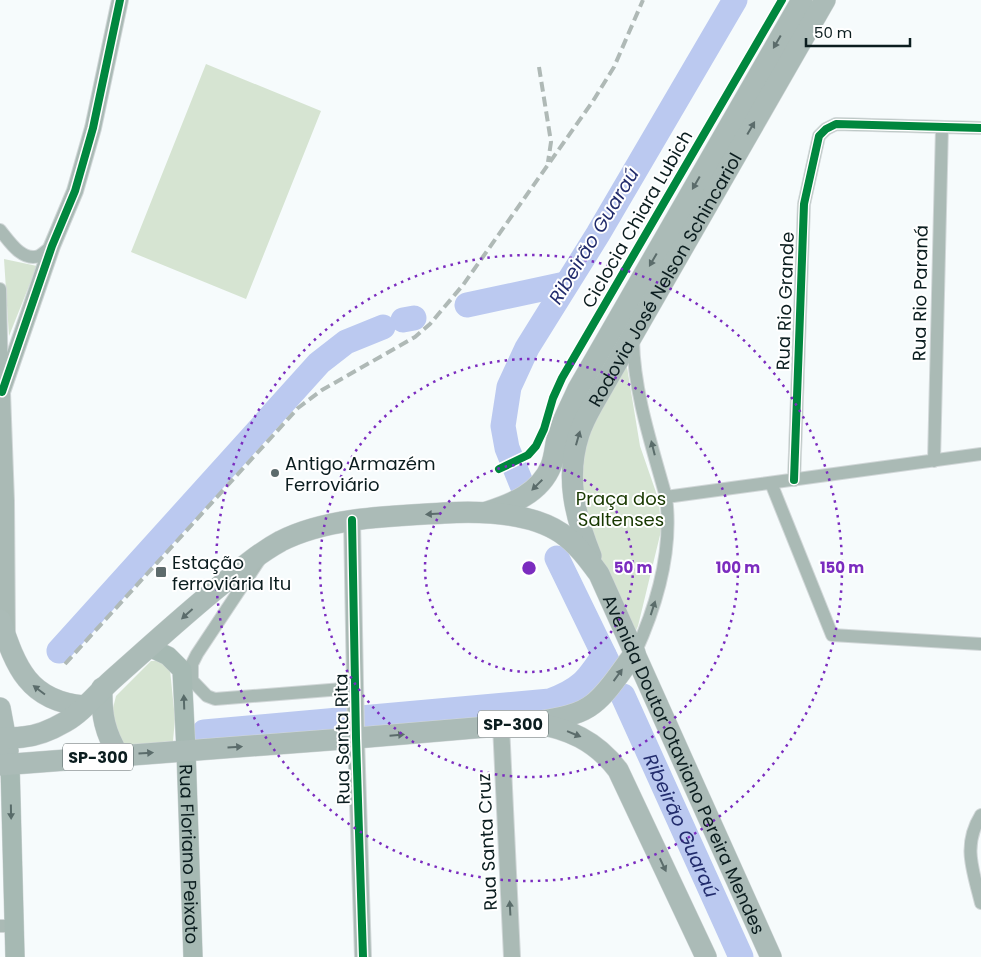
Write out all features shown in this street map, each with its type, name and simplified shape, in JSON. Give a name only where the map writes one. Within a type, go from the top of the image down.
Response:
[{"type":"main road","name":"Rodovia José Nelson Schincariol","points":[[482,513],[505,506],[528,494],[546,475],[553,460],[557,437],[562,423],[578,389],[802,0]]},
{"type":"main road","name":"Rodovia José Nelson Schincariol","points":[[600,574],[581,530],[574,504],[572,486],[573,460],[579,433],[633,334],[825,0]]},
{"type":"main road","name":"Avenida Doutor Otaviano Pereira Mendes","points":[[149,647],[265,550],[296,535],[352,520],[408,515],[482,513],[526,518],[550,527],[566,537],[582,551],[600,574],[771,957]]},
{"type":"main road","points":[[0,620],[12,656],[22,674],[38,690],[58,701],[84,706]]},
{"type":"main road","points":[[3,738],[30,736],[64,723],[73,717],[102,688],[149,647],[168,656],[187,676],[186,750]]},
{"type":"main road","points":[[533,723],[574,714],[593,704],[609,688],[635,653]]},
{"type":"main road","points":[[102,688],[101,709],[104,723],[119,756]]},
{"type":"main road","points":[[0,708],[5,764],[7,926],[15,957]]},
{"type":"main road","name":"SP-300","points":[[5,764],[119,756],[356,733],[533,723],[550,725],[583,738],[603,752],[618,770],[706,957]]},
{"type":"main road","name":"Rua Floriano Peixoto","points":[[186,750],[192,957]]},
{"type":"street","points":[[2,392],[52,246],[75,191],[93,128],[120,0]]},
{"type":"street","name":"Rua Rio Grande","points":[[794,480],[804,204],[819,136],[826,128],[836,124],[942,127]]},
{"type":"street","points":[[942,127],[981,128]]},
{"type":"street","name":"Rua Rio Paraná","points":[[934,461],[942,127]]},
{"type":"street","points":[[0,230],[13,247],[25,256],[38,256],[52,246]]},
{"type":"street","points":[[0,289],[7,642]]},
{"type":"street","points":[[633,334],[634,363],[638,389],[666,497],[668,529],[663,572],[658,592],[647,627],[635,653]]},
{"type":"street","points":[[666,497],[981,454]]},
{"type":"street","points":[[771,483],[832,635],[981,644]]},
{"type":"street","name":"Rua Santa Rita","points":[[352,520],[363,957]]},
{"type":"street","points":[[265,550],[255,569],[197,654],[187,676],[207,696],[223,699],[356,696]]},
{"type":"street","name":"Rua Santa Cruz","points":[[501,725],[512,957]]},
{"type":"street","points":[[981,815],[973,827],[969,848],[981,903]]},
{"type":"green space","points":[[206,64],[321,111],[246,299],[131,252]]},
{"type":"green space","points":[[4,259],[37,266],[9,336]]},
{"type":"green space","name":"Praça dos Saltenses","points":[[626,361],[640,446],[659,501],[661,531],[638,626],[634,635],[590,534],[580,496],[587,435]]},
{"type":"green space","points":[[151,661],[164,661],[170,670],[175,719],[173,741],[123,746],[112,712],[116,696]]},
{"type":"waterway","name":"Ribeirão Guaraú","points":[[522,485],[507,448],[503,426],[509,387],[527,348],[598,234],[735,0]]},
{"type":"waterway","points":[[467,305],[565,284]]},
{"type":"waterway","points":[[403,320],[414,318]]},
{"type":"waterway","points":[[59,651],[319,363],[346,342],[383,327]]},
{"type":"waterway","name":"Ribeirão Guaraú","points":[[557,558],[609,665]]},
{"type":"waterway","points":[[204,732],[550,701],[569,693],[582,684],[593,672],[604,655]]},
{"type":"waterway","name":"Ribeirão Guaraú","points":[[623,696],[741,957]]},
{"type":"railway","points":[[65,664],[298,408],[322,390],[415,337],[430,324],[463,285],[593,101],[614,67],[643,0]]},
{"type":"railway","points":[[539,67],[551,142],[548,162]]},
{"type":"cycle path","points":[[2,392],[52,246],[75,191],[93,128],[120,0]]},
{"type":"cycle path","name":"Ciclocia Chiara Lubich","points":[[499,469],[528,455],[536,446],[562,378],[782,0]]},
{"type":"cycle path","points":[[794,480],[804,204],[819,136],[826,129],[836,124],[981,128]]},
{"type":"cycle path","points":[[352,520],[363,957]]},
{"type":"place","name":"Antigo Armazém Ferroviário","points":[[275,473]]},
{"type":"place","name":"Estação ferroviária Itu","points":[[161,572]]}]
